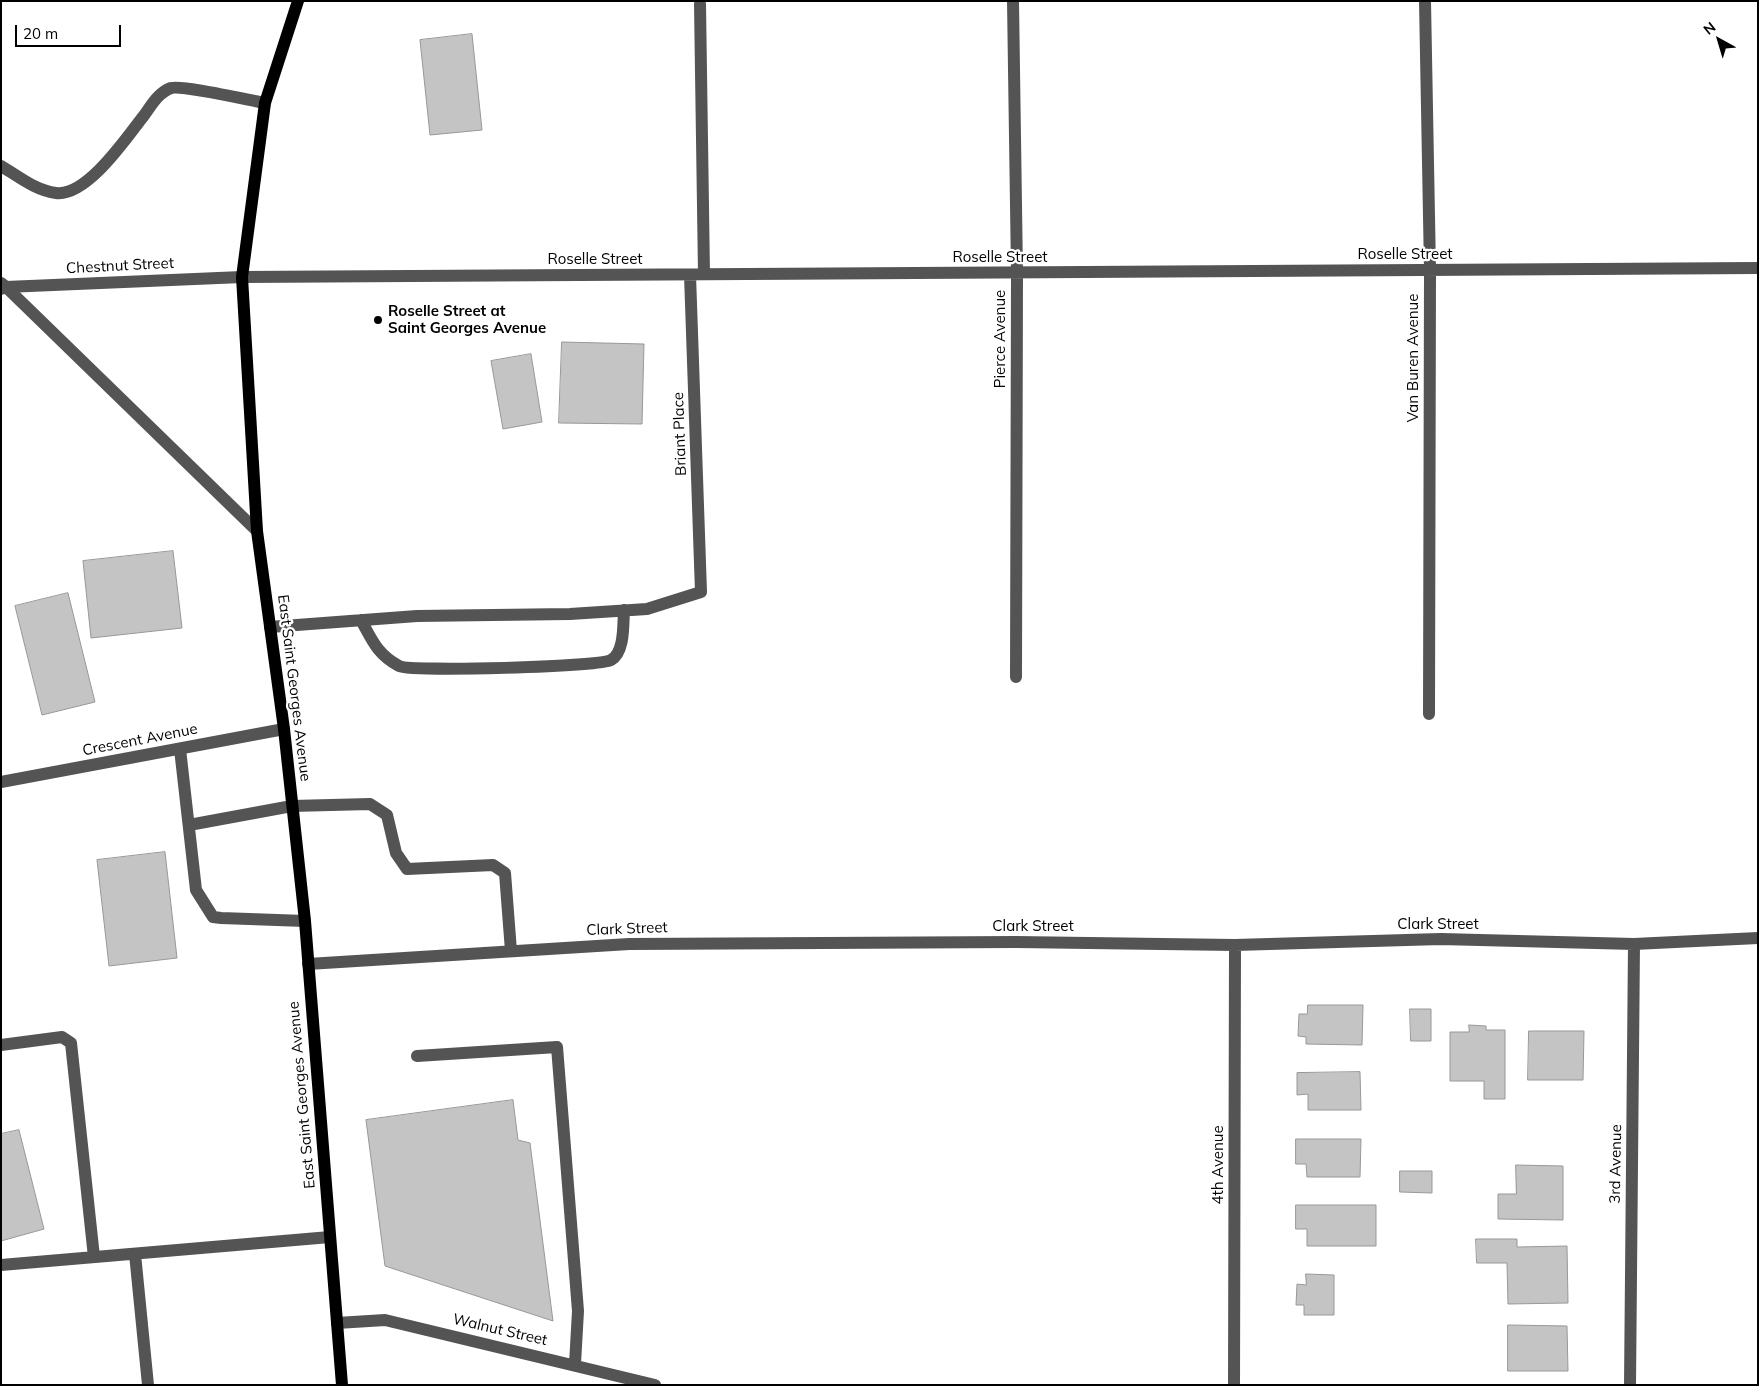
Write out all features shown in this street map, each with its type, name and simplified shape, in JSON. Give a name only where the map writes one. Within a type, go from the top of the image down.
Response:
[{"type":"main road","name":"East Saint Georges Avenue","points":[[298,1],[265,103],[242,277],[257,531],[284,729],[305,921],[342,1385]]},
{"type":"street","name":"Pierce Avenue","points":[[1012,1],[1016,273],[1016,677]]},
{"type":"street","name":"Van Buren Avenue","points":[[1425,1],[1430,270],[1429,714]]},
{"type":"street","points":[[700,4],[704,274]]},
{"type":"street","points":[[1,166],[38,188],[55,193],[67,193],[82,186],[106,162],[158,96],[170,88],[184,88],[265,103]]},
{"type":"street","name":"Roselle Street","points":[[242,277],[1758,268]]},
{"type":"street","name":"Briant Place","points":[[624,610],[647,609],[701,592],[690,274]]},
{"type":"street","name":"Chestnut Street","points":[[3,287],[242,277]]},
{"type":"street","points":[[3,287],[257,531]]},
{"type":"street","points":[[270,627],[361,620],[417,616],[570,614],[624,610],[620,652],[611,660],[574,666],[472,669],[400,667],[377,650],[361,620]]},
{"type":"street","name":"Crescent Avenue","points":[[1,782],[284,729]]},
{"type":"street","points":[[180,749],[196,890],[213,917],[305,921]]},
{"type":"street","points":[[188,824],[292,806],[370,804],[387,815],[396,853],[407,869],[493,865],[506,872],[511,951]]},
{"type":"street","name":"Clark Street","points":[[308,964],[629,944],[1026,942],[1235,944],[1441,940],[1634,944],[1758,938]]},
{"type":"street","name":"4th Avenue","points":[[1234,1385],[1235,944]]},
{"type":"street","name":"3rd Avenue","points":[[1630,1385],[1634,944]]},
{"type":"street","points":[[1,1045],[62,1037],[71,1043],[94,1257]]},
{"type":"street","points":[[417,1056],[557,1048],[578,1311],[575,1364]]},
{"type":"street","points":[[1,1265],[330,1237]]},
{"type":"street","points":[[135,1254],[148,1385]]},
{"type":"street","name":"Walnut Street","points":[[337,1323],[385,1320],[575,1364],[655,1385]]},
{"type":"building","points":[[472,34],[482,130],[430,135],[420,40]]},
{"type":"building","points":[[562,342],[644,344],[642,424],[559,423]]},
{"type":"building","points":[[531,354],[542,422],[503,429],[491,361]]},
{"type":"building","points":[[173,551],[182,628],[91,638],[83,561]]},
{"type":"building","points":[[68,593],[95,702],[42,715],[15,606]]},
{"type":"building","points":[[165,852],[177,958],[109,966],[97,860]]},
{"type":"building","points":[[1308,1005],[1363,1005],[1362,1045],[1306,1044],[1306,1037],[1298,1036],[1299,1014],[1307,1014]]},
{"type":"building","points":[[1410,1009],[1431,1009],[1431,1041],[1411,1041]]},
{"type":"building","points":[[1469,1025],[1486,1026],[1486,1030],[1505,1030],[1505,1099],[1484,1099],[1484,1081],[1450,1081],[1450,1032],[1469,1032]]},
{"type":"building","points":[[1529,1031],[1584,1031],[1583,1080],[1528,1080]]},
{"type":"building","points":[[1360,1072],[1361,1110],[1308,1110],[1308,1094],[1297,1095],[1297,1073]]},
{"type":"building","points":[[513,1100],[518,1140],[530,1143],[553,1321],[385,1266],[366,1120]]},
{"type":"building","points":[[19,1130],[44,1229],[1,1241],[1,1134]]},
{"type":"building","points":[[1296,1139],[1361,1139],[1360,1177],[1307,1177],[1306,1164],[1296,1164]]},
{"type":"building","points":[[1516,1165],[1563,1166],[1563,1220],[1498,1219],[1498,1194],[1516,1194]]},
{"type":"building","points":[[1400,1171],[1432,1171],[1432,1193],[1400,1192]]},
{"type":"building","points":[[1296,1205],[1376,1205],[1376,1246],[1307,1246],[1307,1229],[1296,1229]]},
{"type":"building","points":[[1476,1239],[1517,1239],[1517,1247],[1567,1246],[1568,1303],[1508,1304],[1507,1263],[1477,1263]]},
{"type":"building","points":[[1306,1274],[1334,1275],[1334,1315],[1304,1315],[1304,1305],[1296,1305],[1297,1284],[1306,1285]]},
{"type":"building","points":[[1508,1325],[1567,1326],[1568,1371],[1508,1371]]},
{"type":"place","name":"Roselle Street at Saint Georges Avenue","points":[[378,320]]}]
